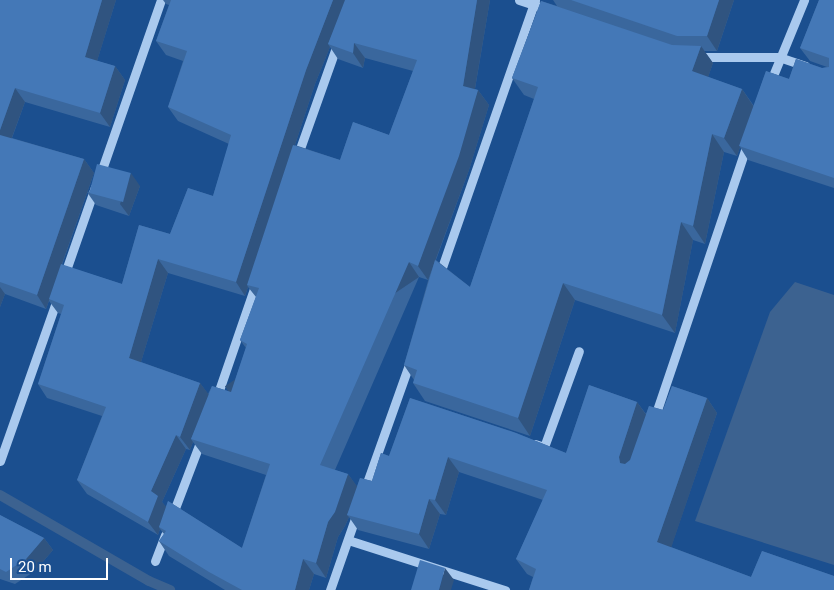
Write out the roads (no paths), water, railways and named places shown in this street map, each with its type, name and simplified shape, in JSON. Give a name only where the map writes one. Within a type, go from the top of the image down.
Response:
[{"type":"street","points":[[0,461],[161,0]]},
{"type":"street","points":[[519,0],[534,2],[551,11]]},
{"type":"street","points":[[766,93],[804,0]]},
{"type":"street","points":[[435,289],[534,2]]},
{"type":"street","points":[[293,169],[341,34]]},
{"type":"street","points":[[686,57],[779,58],[816,70]]},
{"type":"street","points":[[651,426],[753,129]]},
{"type":"street","points":[[213,408],[260,270]]},
{"type":"street","points":[[526,441],[544,447],[579,351]]},
{"type":"street","points":[[330,590],[402,399],[413,352]]},
{"type":"street","points":[[155,561],[206,426]]},
{"type":"street","points":[[348,540],[505,590]]},
{"type":"water","points":[[795,282],[834,295],[834,565],[695,521],[770,312]]},
{"type":"waterway","points":[[0,495],[149,581],[170,590]]}]
